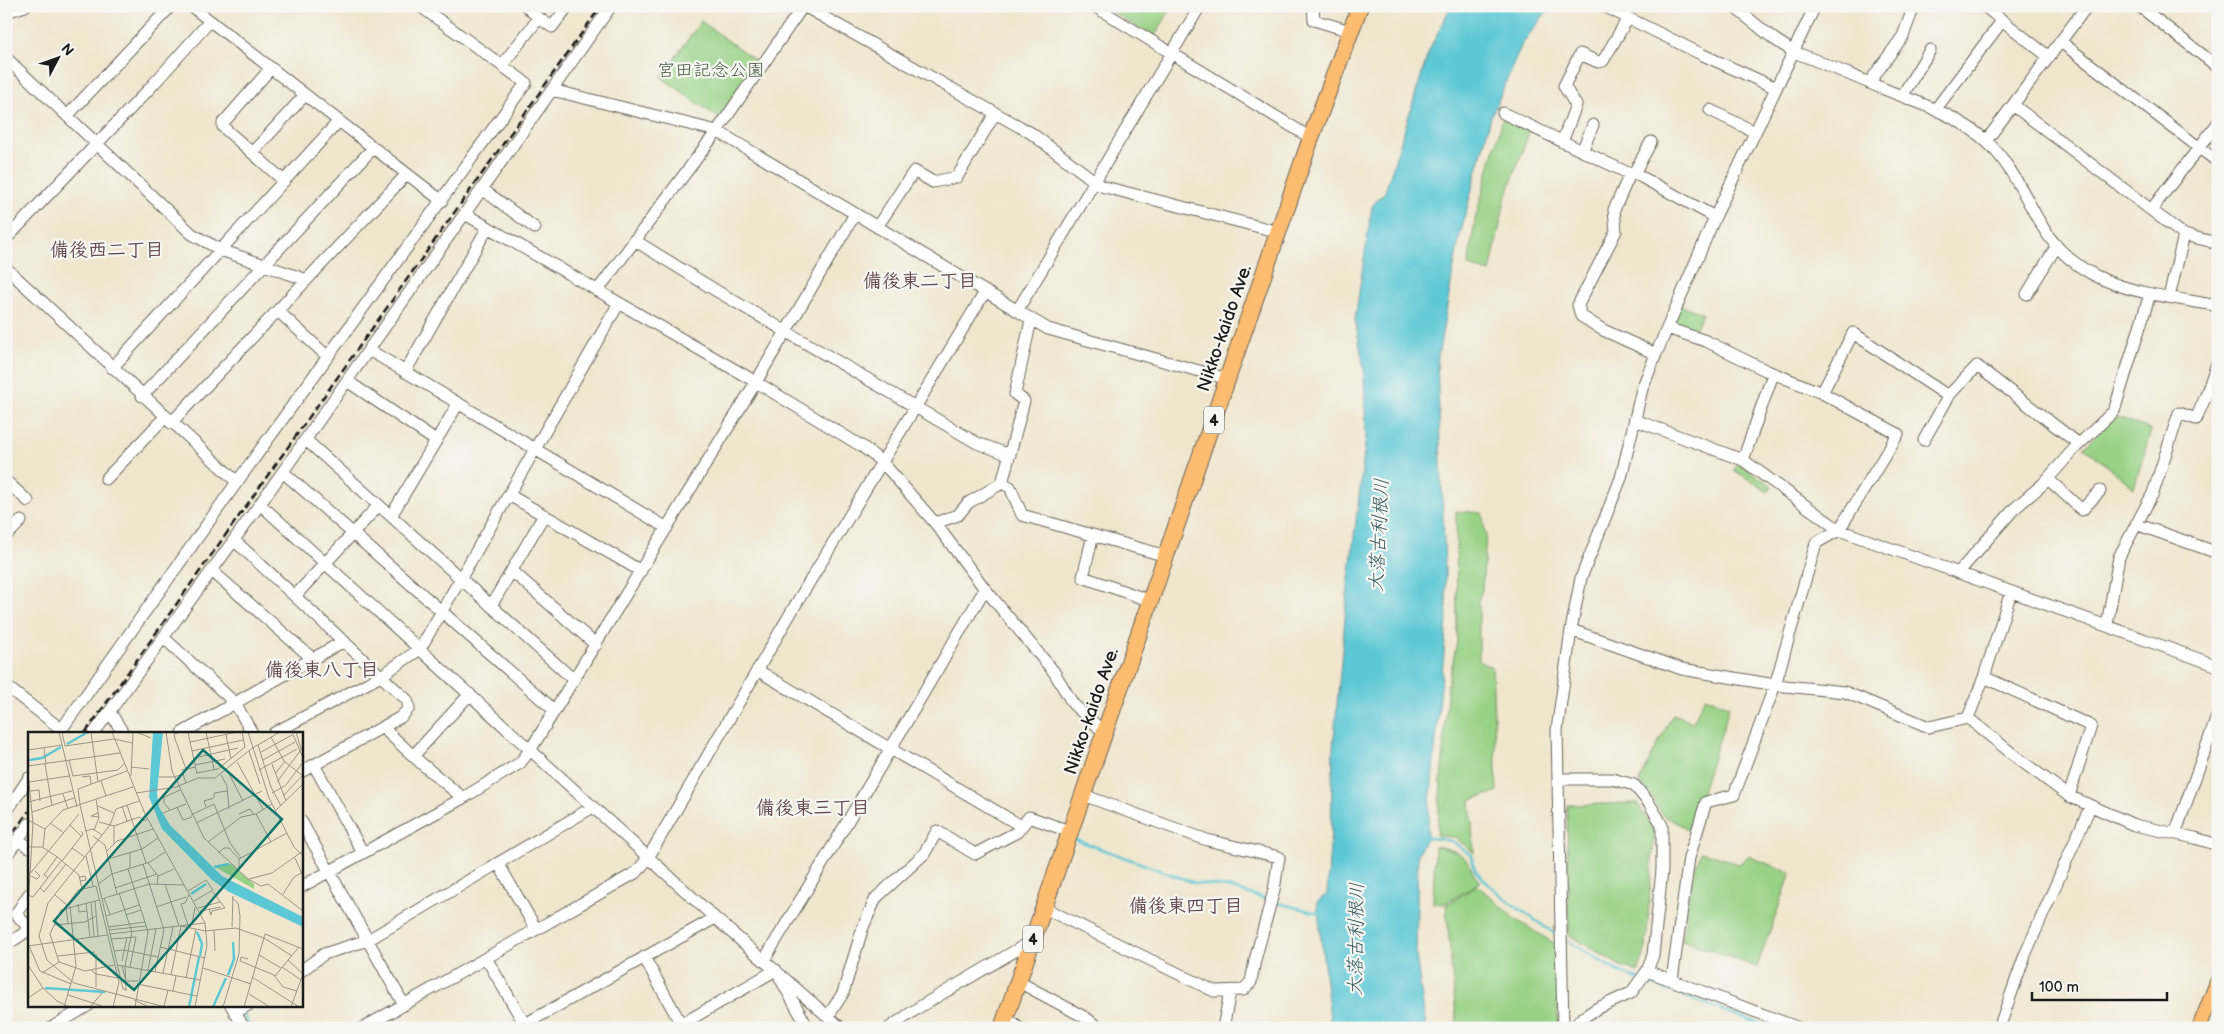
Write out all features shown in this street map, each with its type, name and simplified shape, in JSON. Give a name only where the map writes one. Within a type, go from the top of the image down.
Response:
[{"type":"highway","name":"Nikko-kaido Ave.","points":[[1004,1023],[1067,838],[1106,734],[1311,138],[1360,6]]},
{"type":"main road","points":[[2199,1028],[2218,980]]},
{"type":"street","points":[[6,12],[25,6]]},
{"type":"street","points":[[67,116],[171,6]]},
{"type":"street","points":[[191,6],[442,201]]},
{"type":"street","points":[[6,686],[60,731],[237,482],[526,83],[420,6]]},
{"type":"street","points":[[526,6],[552,27],[568,6]]},
{"type":"street","points":[[95,732],[306,440],[612,6]]},
{"type":"street","points":[[597,291],[717,131],[804,6],[1031,133],[1095,183],[1279,232]]},
{"type":"street","points":[[1094,6],[1311,138]]},
{"type":"street","points":[[1017,311],[1200,6]]},
{"type":"street","points":[[1313,6],[1314,20],[1350,31]]},
{"type":"street","points":[[1604,6],[1776,88]]},
{"type":"street","points":[[1732,6],[1794,52],[1936,110],[1986,141],[2002,159],[2056,247],[2092,276],[2150,294],[2218,306]]},
{"type":"street","points":[[1563,1028],[1557,730],[1571,630],[1581,578],[1621,478],[1642,389],[1666,328],[1714,217],[1815,6]]},
{"type":"street","points":[[1870,83],[1903,36],[1914,6]]},
{"type":"street","points":[[1984,6],[2049,58]]},
{"type":"street","points":[[1986,141],[2087,6]]},
{"type":"street","points":[[2139,6],[2218,66]]},
{"type":"street","points":[[502,65],[539,18]]},
{"type":"street","points":[[1562,142],[1576,105],[1564,86],[1580,54],[1598,62],[1603,61],[1628,18]]},
{"type":"street","points":[[6,239],[97,144],[210,21]]},
{"type":"street","points":[[1936,110],[2002,21]]},
{"type":"street","points":[[2061,42],[2218,162]]},
{"type":"street","points":[[1902,96],[1930,50]]},
{"type":"street","points":[[6,58],[192,234],[221,250],[307,280]]},
{"type":"street","points":[[271,68],[223,123],[223,127],[284,181]]},
{"type":"street","points":[[552,90],[717,131],[1048,329],[1228,379]]},
{"type":"street","points":[[252,153],[305,95]]},
{"type":"street","points":[[2013,105],[2184,235],[2218,243]]},
{"type":"street","points":[[1710,110],[1755,132]]},
{"type":"street","points":[[1503,112],[1632,174],[1714,217]]},
{"type":"street","points":[[877,227],[914,171],[933,182],[957,177],[995,114]]},
{"type":"street","points":[[112,368],[339,121]]},
{"type":"street","points":[[2151,210],[2218,123]]},
{"type":"street","points":[[1582,151],[1593,125]]},
{"type":"street","points":[[1651,142],[1614,210],[1616,231],[1578,305],[1581,316],[1603,330],[1656,354]]},
{"type":"street","points":[[142,396],[373,148]]},
{"type":"street","points":[[106,480],[278,311],[406,174]]},
{"type":"street","points":[[482,189],[536,228]]},
{"type":"street","points":[[465,214],[756,382],[863,447],[883,463],[935,523],[985,589],[1054,672],[1073,704],[1106,734]]},
{"type":"street","points":[[302,886],[463,798],[520,763],[532,749],[856,214]]},
{"type":"street","points":[[405,372],[488,227]]},
{"type":"street","points":[[2169,297],[2184,235]]},
{"type":"street","points":[[634,240],[786,332],[977,443],[1010,455]]},
{"type":"street","points":[[2027,294],[2056,247]]},
{"type":"street","points":[[6,268],[237,482]]},
{"type":"street","points":[[363,1028],[637,872],[648,858],[757,670],[985,292]]},
{"type":"street","points":[[1958,573],[2014,509],[2048,479],[2114,411],[2150,294]]},
{"type":"street","points":[[276,732],[381,676],[420,649],[619,303]]},
{"type":"street","points":[[278,311],[328,357]]},
{"type":"street","points":[[935,523],[958,516],[968,503],[1002,483],[1024,401],[1015,394],[1031,320]]},
{"type":"street","points":[[1666,328],[1706,341],[1773,374],[1822,393],[1898,434],[1839,530],[1816,543],[1775,685],[1734,795],[1706,802],[1689,858],[1672,980]]},
{"type":"street","points":[[1822,393],[1853,333],[1945,394],[1950,394]]},
{"type":"street","points":[[369,350],[667,528]]},
{"type":"street","points":[[2107,625],[2118,557],[2154,492],[2178,413],[2196,419],[2206,398],[2218,361]]},
{"type":"street","points":[[1924,440],[1950,394],[1977,366],[2080,444]]},
{"type":"street","points":[[1743,460],[1773,374]]},
{"type":"street","points":[[347,381],[436,441]]},
{"type":"street","points":[[391,516],[458,404]]},
{"type":"street","points":[[1635,420],[1743,460],[1839,530],[2218,666]]},
{"type":"street","points":[[306,440],[574,680]]},
{"type":"street","points":[[283,472],[555,711]]},
{"type":"street","points":[[2048,479],[2082,510],[2100,491]]},
{"type":"street","points":[[6,480],[28,501]]},
{"type":"street","points":[[1002,483],[1010,487],[1022,516],[1166,556]]},
{"type":"street","points":[[508,495],[641,571]]},
{"type":"street","points":[[260,504],[532,749],[714,918],[841,1028]]},
{"type":"street","points":[[295,596],[379,505]]},
{"type":"street","points":[[491,606],[544,516]]},
{"type":"street","points":[[6,536],[21,521]]},
{"type":"street","points":[[2136,524],[2218,552]]},
{"type":"street","points":[[1093,535],[1083,578],[1151,601]]},
{"type":"street","points":[[234,540],[407,700],[408,708],[402,717],[302,772]]},
{"type":"street","points":[[212,570],[312,659]]},
{"type":"street","points":[[512,571],[596,644]]},
{"type":"street","points":[[764,960],[843,832],[985,589]]},
{"type":"street","points":[[1968,718],[1984,677],[2011,592]]},
{"type":"street","points":[[1571,630],[1682,669],[1775,685],[1845,692],[1929,727],[1968,718]]},
{"type":"street","points":[[164,638],[235,703],[251,732]]},
{"type":"street","points":[[184,732],[344,641]]},
{"type":"street","points":[[757,670],[1022,826]]},
{"type":"street","points":[[1984,677],[2091,726],[2068,796]]},
{"type":"street","points":[[413,756],[470,694]]},
{"type":"street","points":[[110,712],[122,732]]},
{"type":"street","points":[[2175,834],[2218,714]]},
{"type":"street","points":[[1968,718],[2068,796],[2134,825],[2218,845]]},
{"type":"street","points":[[383,728],[463,798]]},
{"type":"street","points":[[314,766],[363,853]]},
{"type":"street","points":[[6,812],[28,779]]},
{"type":"street","points":[[1558,779],[1612,779],[1634,785],[1649,803],[1662,825],[1662,870],[1653,954],[1647,971],[1631,994],[1596,1010],[1581,1020],[1574,1028]]},
{"type":"street","points":[[1044,908],[1214,992],[1243,990],[1251,982],[1273,895],[1279,857],[1207,840],[1083,796]]},
{"type":"street","points":[[302,970],[324,954],[368,940],[593,807]]},
{"type":"street","points":[[1999,1028],[2025,955],[2090,807]]},
{"type":"street","points":[[828,1015],[842,992],[863,926],[876,898],[924,854],[937,831],[975,854],[1017,832],[1029,816],[1067,838]]},
{"type":"street","points":[[302,822],[404,1005]]},
{"type":"street","points":[[6,856],[28,825]]},
{"type":"street","points":[[18,840],[28,846]]},
{"type":"street","points":[[498,863],[536,929]]},
{"type":"street","points":[[28,896],[16,914],[28,928]]},
{"type":"street","points":[[486,958],[523,1027],[714,918]]},
{"type":"street","points":[[6,945],[28,930]]},
{"type":"street","points":[[889,1028],[921,1006],[1032,941]]},
{"type":"street","points":[[644,957],[678,1026],[776,970]]},
{"type":"street","points":[[776,970],[808,1028]]},
{"type":"street","points":[[1647,971],[1798,1028]]},
{"type":"street","points":[[1019,982],[1086,1018],[1099,1028]]},
{"type":"street","points":[[1223,1028],[1230,992]]},
{"type":"street","points":[[51,1028],[66,1024],[88,1006]]},
{"type":"street","points":[[233,1009],[244,1028]]},
{"type":"street","points":[[1004,1023],[1019,1028]]},
{"type":"green space","points":[[1116,6],[1173,6],[1154,37],[1112,12]]},
{"type":"green space","name":"宮田記念公園","points":[[701,21],[760,64],[720,119],[661,77]]},
{"type":"green space","points":[[1503,118],[1530,130],[1505,200],[1490,272],[1468,266],[1475,220]]},
{"type":"green space","points":[[1680,305],[1702,313],[1694,333],[1674,327],[1673,323]]},
{"type":"green space","points":[[2118,417],[2151,430],[2134,488],[2084,447],[2113,418]]},
{"type":"green space","points":[[1738,463],[1772,486],[1768,492],[1734,470]]},
{"type":"green space","points":[[1456,511],[1482,513],[1486,536],[1482,590],[1479,598],[1479,660],[1485,665],[1492,666],[1497,792],[1470,800],[1474,853],[1455,837],[1437,836],[1448,684],[1457,642]]},
{"type":"green space","points":[[1705,697],[1729,706],[1706,779],[1696,824],[1691,825],[1690,830],[1662,815],[1650,794],[1639,782],[1673,714],[1693,722]]},
{"type":"green space","points":[[1637,803],[1654,831],[1646,948],[1638,972],[1621,966],[1569,935],[1567,805]]},
{"type":"green space","points":[[1435,846],[1449,849],[1462,856],[1481,882],[1444,904],[1433,903]]},
{"type":"green space","points":[[1701,851],[1739,864],[1748,856],[1791,873],[1757,967],[1682,940],[1691,883]]},
{"type":"green space","points":[[1477,885],[1515,919],[1557,945],[1558,1028],[1457,1028],[1446,905]]},
{"type":"water","name":"大落古利根川","points":[[1451,6],[1551,6],[1522,44],[1491,117],[1459,239],[1437,362],[1447,620],[1427,836],[1418,854],[1416,955],[1426,1028],[1331,1028],[1317,902],[1327,894],[1333,748],[1347,596],[1366,437],[1364,369],[1355,319],[1372,206],[1385,192],[1429,51]]},
{"type":"waterway","points":[[1424,837],[1452,841],[1472,856],[1476,871],[1493,888],[1557,935]]},
{"type":"waterway","points":[[1074,839],[1195,883],[1227,887],[1268,900]]},
{"type":"waterway","points":[[1274,902],[1322,914]]},
{"type":"waterway","points":[[1564,939],[1617,971],[1638,979]]},
{"type":"waterway","points":[[1643,981],[1771,1028]]},
{"type":"waterway","points":[[242,1013],[251,1028]]},
{"type":"railway","points":[[86,732],[601,6]]},
{"type":"railway","points":[[6,842],[28,812]]},
{"type":"district","name":"備後西二丁目","points":[[107,249]]},
{"type":"district","name":"備後東二丁目","points":[[920,280]]},
{"type":"district","name":"備後東八丁目","points":[[322,669]]},
{"type":"district","name":"備後東三丁目","points":[[813,807]]},
{"type":"district","name":"備後東四丁目","points":[[1186,905]]}]
